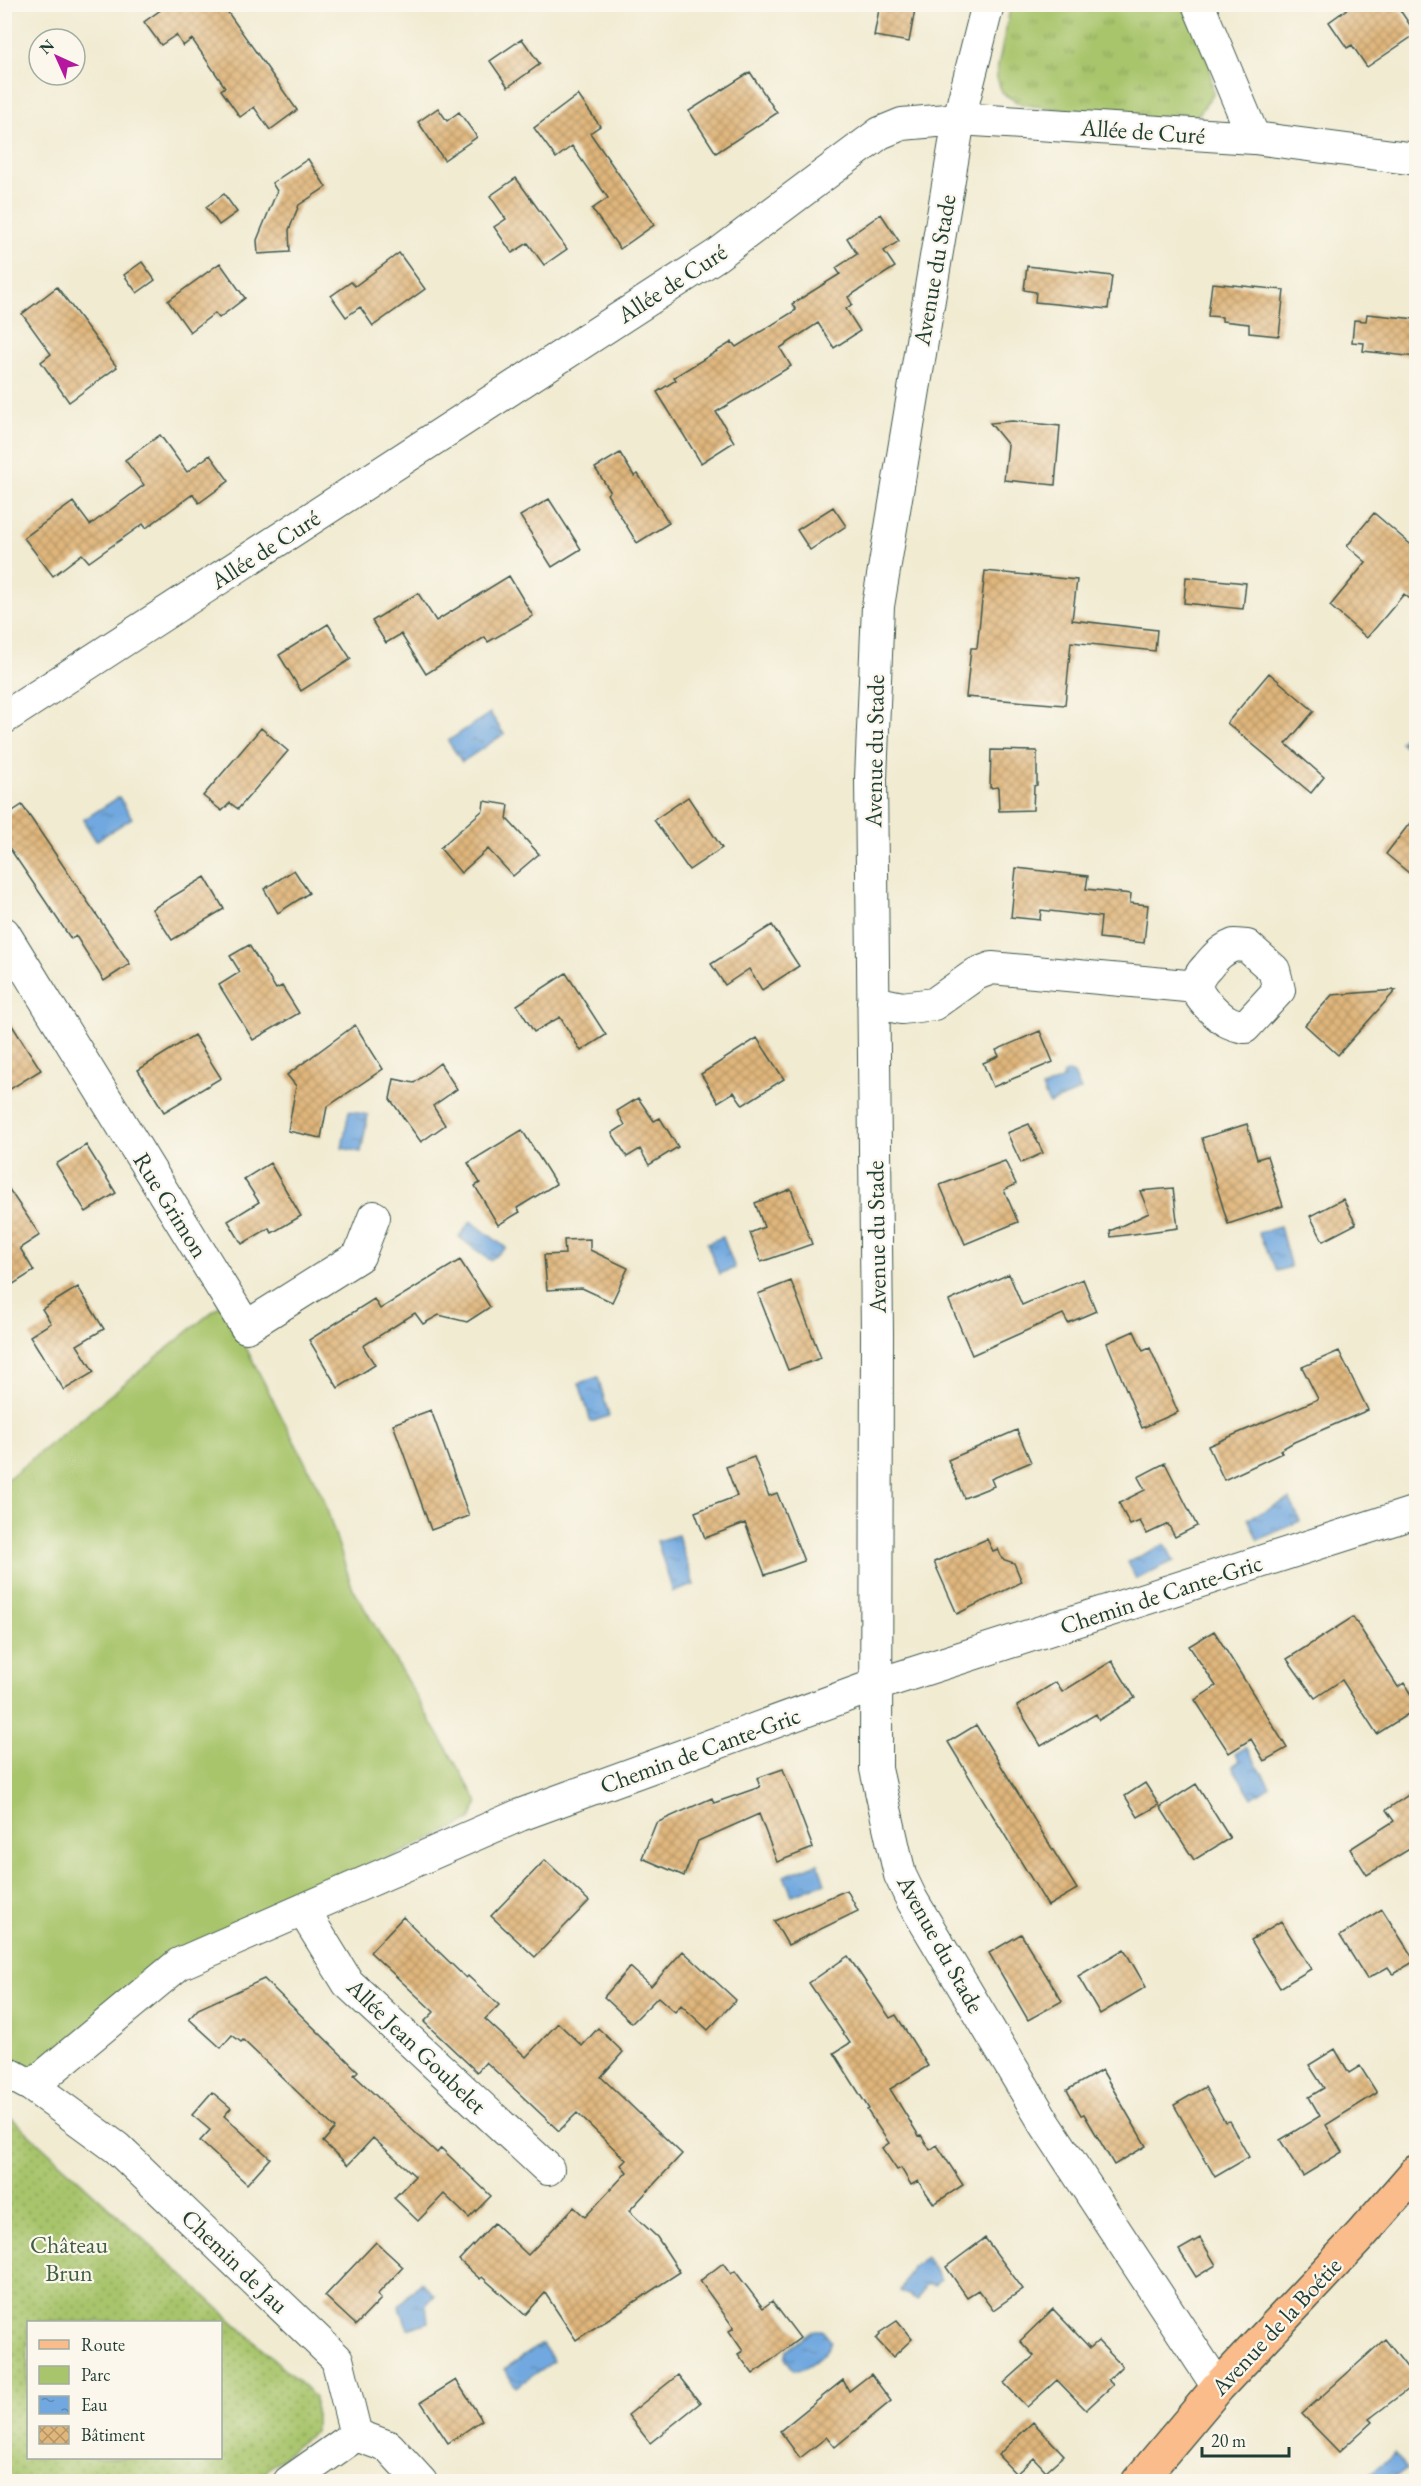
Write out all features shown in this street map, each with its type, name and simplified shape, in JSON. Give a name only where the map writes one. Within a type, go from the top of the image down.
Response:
[{"type":"main road","name":"Avenue de la Boétie","points":[[1138,2481],[1218,2387],[1360,2236],[1416,2172]]},
{"type":"street","name":"Avenue du Stade","points":[[988,4],[959,119],[878,606],[871,779],[877,1323],[876,1769],[900,1875],[912,1900],[1044,2122],[1218,2387]]},
{"type":"street","points":[[1198,4],[1254,138]]},
{"type":"street","name":"Allée de Curé","points":[[4,718],[717,255],[880,133],[902,124],[959,119],[1254,138],[1416,159]]},
{"type":"street","name":"Rue Grimon","points":[[4,933],[246,1327],[359,1256],[374,1217]]},
{"type":"street","points":[[873,1002],[902,1008],[934,1004],[976,974],[993,968],[1197,987]]},
{"type":"street","name":"Chemin de Cante-Gric","points":[[32,2086],[179,1964],[520,1815],[876,1685],[1416,1512]]},
{"type":"street","name":"Allée Jean Goubelet","points":[[303,1910],[348,1983],[548,2169]]},
{"type":"street","name":"Chemin de Jau","points":[[4,2071],[32,2086],[117,2148],[337,2359],[356,2434]]},
{"type":"street","points":[[289,2481],[356,2434],[389,2447],[422,2481]]},
{"type":"green space","points":[[1011,5],[1183,5],[1210,66],[1213,94],[1199,114],[1180,126],[1020,104],[1002,93],[996,75]]},
{"type":"green space","points":[[223,1303],[323,1497],[352,1587],[478,1802],[471,1820],[171,1961],[32,2070],[5,2054],[5,1481]]},
{"type":"green space","name":"Château Brun","points":[[4,2111],[315,2397],[315,2431],[253,2481],[5,2481]]},
{"type":"water","points":[[490,713],[504,734],[462,762],[448,741]]},
{"type":"water","points":[[1415,724],[1416,726],[1416,755],[1400,742]]},
{"type":"water","points":[[119,797],[132,818],[96,841],[83,820]]},
{"type":"water","points":[[1064,1073],[1074,1074],[1081,1090],[1049,1104],[1042,1088],[1063,1079]]},
{"type":"water","points":[[349,1111],[368,1115],[361,1152],[342,1148]]},
{"type":"water","points":[[471,1221],[506,1248],[490,1260],[459,1237]]},
{"type":"water","points":[[1280,1227],[1291,1267],[1277,1271],[1258,1233]]},
{"type":"water","points":[[723,1237],[735,1268],[719,1274],[707,1243]]},
{"type":"water","points":[[598,1377],[609,1416],[591,1422],[579,1383]]},
{"type":"water","points":[[1290,1499],[1300,1521],[1258,1540],[1248,1518]]},
{"type":"water","points":[[678,1535],[694,1585],[673,1592],[657,1541]]},
{"type":"water","points":[[1165,1544],[1174,1561],[1136,1579],[1128,1562]]},
{"type":"water","points":[[1246,1747],[1270,1786],[1252,1798],[1232,1766],[1240,1761],[1235,1754]]},
{"type":"water","points":[[818,1863],[825,1883],[792,1895],[784,1876]]},
{"type":"water","points":[[926,2257],[941,2280],[934,2285],[926,2283],[918,2300],[900,2291],[912,2267]]},
{"type":"water","points":[[421,2282],[435,2295],[426,2305],[428,2322],[408,2329],[399,2305]]},
{"type":"water","points":[[815,2330],[822,2330],[831,2341],[829,2346],[810,2364],[794,2370],[785,2358],[787,2351]]},
{"type":"water","points":[[542,2344],[554,2361],[516,2387],[504,2369]]},
{"type":"water","points":[[1395,2453],[1407,2468],[1390,2481],[1363,2479]]},
{"type":"building","points":[[169,4],[222,4],[297,110],[270,130],[254,107],[240,117],[221,90],[225,87],[192,39],[183,46],[176,35],[161,45],[144,22]]},
{"type":"building","points":[[880,4],[916,4],[909,42],[874,36]]},
{"type":"building","points":[[1354,4],[1396,4],[1416,34],[1367,67],[1352,45],[1347,48],[1329,22]]},
{"type":"building","points":[[522,39],[540,64],[508,87],[490,61]]},
{"type":"building","points":[[750,72],[777,113],[716,153],[689,111]]},
{"type":"building","points":[[578,95],[600,126],[590,133],[654,225],[620,249],[592,209],[608,198],[572,146],[556,158],[534,128]]},
{"type":"building","points":[[438,108],[447,121],[459,112],[477,137],[444,160],[418,122]]},
{"type":"building","points":[[308,159],[326,187],[299,205],[289,230],[290,252],[258,254],[257,240],[277,191],[272,183]]},
{"type":"building","points":[[516,178],[567,249],[544,265],[528,243],[512,253],[494,227],[506,219],[490,196]]},
{"type":"building","points":[[224,194],[237,212],[219,225],[206,207]]},
{"type":"building","points":[[881,214],[899,241],[884,251],[895,267],[848,297],[852,304],[846,309],[860,331],[834,348],[818,323],[780,348],[791,366],[716,412],[734,442],[701,463],[657,392],[676,380],[674,377],[732,342],[736,347],[796,310],[792,304],[840,274],[836,268],[857,254],[847,238]]},
{"type":"building","points":[[399,253],[425,289],[373,326],[360,307],[346,317],[331,296],[351,282],[355,286]]},
{"type":"building","points":[[142,262],[155,280],[137,293],[124,275]]},
{"type":"building","points":[[220,263],[245,298],[219,318],[215,313],[190,332],[168,301]]},
{"type":"building","points":[[1027,266],[1112,276],[1108,309],[1035,302],[1036,292],[1024,290]]},
{"type":"building","points":[[1212,283],[1284,290],[1279,336],[1249,333],[1249,324],[1222,321],[1222,317],[1208,316]]},
{"type":"building","points":[[57,287],[117,367],[69,402],[41,362],[51,354],[22,314]]},
{"type":"building","points":[[1367,314],[1416,319],[1416,357],[1363,351],[1364,343],[1352,342],[1354,320],[1366,321]]},
{"type":"building","points":[[1012,421],[1060,426],[1055,485],[1004,480],[1008,445],[990,423]]},
{"type":"building","points":[[160,435],[187,472],[210,455],[229,481],[199,503],[193,494],[146,528],[143,524],[89,562],[82,554],[53,576],[24,538],[73,502],[90,525],[144,485],[125,460]]},
{"type":"building","points":[[620,453],[634,476],[638,474],[669,523],[637,543],[607,494],[610,491],[595,468]]},
{"type":"building","points":[[549,499],[581,549],[552,567],[520,516]]},
{"type":"building","points":[[833,507],[846,526],[810,550],[797,530]]},
{"type":"building","points":[[1374,513],[1416,549],[1416,604],[1404,594],[1367,638],[1330,606],[1366,562],[1347,546]]},
{"type":"building","points":[[985,571],[1077,580],[1072,620],[1157,630],[1155,651],[1071,642],[1065,705],[966,697],[971,648],[977,648]]},
{"type":"building","points":[[509,576],[533,616],[488,642],[485,637],[426,674],[401,634],[386,643],[372,621],[418,593],[436,621]]},
{"type":"building","points":[[1186,577],[1246,583],[1243,609],[1184,603]]},
{"type":"building","points":[[328,624],[351,659],[301,691],[279,655]]},
{"type":"building","points":[[1269,673],[1314,711],[1286,744],[1324,777],[1311,793],[1227,723]]},
{"type":"building","points":[[261,728],[288,751],[238,809],[230,803],[222,811],[203,796]]},
{"type":"building","points":[[991,750],[1037,751],[1037,785],[1034,786],[1033,810],[999,811],[998,787],[990,788]]},
{"type":"building","points":[[688,797],[722,848],[689,870],[654,820]]},
{"type":"building","points":[[484,801],[509,805],[507,819],[539,854],[513,876],[488,849],[461,873],[440,848],[483,810]]},
{"type":"building","points":[[22,805],[130,964],[104,981],[76,936],[71,939],[4,840],[4,817]]},
{"type":"building","points":[[1416,815],[1416,879],[1386,854]]},
{"type":"building","points":[[1016,868],[1088,876],[1086,889],[1131,894],[1130,903],[1148,905],[1144,943],[1099,938],[1101,917],[1041,910],[1040,920],[1011,917]]},
{"type":"building","points":[[294,870],[309,893],[278,913],[264,889]]},
{"type":"building","points":[[205,877],[224,909],[172,940],[152,909]]},
{"type":"building","points":[[772,925],[799,966],[762,990],[749,969],[725,985],[711,964]]},
{"type":"building","points":[[249,945],[276,989],[282,986],[299,1013],[253,1040],[219,985],[240,972],[230,956]]},
{"type":"building","points":[[566,973],[606,1035],[581,1051],[560,1017],[534,1032],[517,1005]]},
{"type":"building","points":[[1396,990],[1338,1055],[1305,1025],[1332,995]]},
{"type":"building","points":[[4,1013],[41,1070],[4,1093]]},
{"type":"building","points":[[355,1025],[383,1069],[327,1107],[321,1138],[288,1131],[296,1086],[287,1075]]},
{"type":"building","points":[[1040,1031],[1053,1062],[993,1087],[983,1063],[999,1056],[996,1050]]},
{"type":"building","points":[[194,1035],[221,1078],[164,1112],[138,1070]]},
{"type":"building","points":[[757,1038],[784,1079],[743,1105],[734,1092],[718,1102],[701,1074]]},
{"type":"building","points":[[440,1063],[457,1089],[433,1106],[445,1125],[421,1142],[390,1099],[394,1079],[414,1083]]},
{"type":"building","points":[[638,1098],[654,1121],[660,1118],[678,1147],[649,1165],[640,1149],[627,1157],[612,1133],[625,1125],[617,1111]]},
{"type":"building","points":[[1029,1124],[1043,1153],[1021,1163],[1007,1133]]},
{"type":"building","points":[[1247,1124],[1257,1159],[1267,1156],[1283,1206],[1228,1224],[1202,1138]]},
{"type":"building","points":[[522,1130],[556,1184],[517,1208],[520,1212],[498,1225],[475,1186],[480,1183],[468,1163]]},
{"type":"building","points":[[86,1145],[116,1193],[86,1212],[56,1164]]},
{"type":"building","points":[[1005,1161],[1016,1184],[1004,1190],[1018,1222],[965,1244],[940,1185]]},
{"type":"building","points":[[270,1163],[301,1216],[272,1233],[269,1228],[242,1244],[228,1221],[259,1202],[244,1179]]},
{"type":"building","points":[[4,1182],[40,1235],[20,1248],[34,1271],[4,1290]]},
{"type":"building","points":[[1173,1188],[1178,1228],[1111,1237],[1110,1231],[1149,1213],[1140,1191]]},
{"type":"building","points":[[791,1189],[812,1244],[761,1262],[750,1233],[764,1227],[755,1203]]},
{"type":"building","points":[[1343,1199],[1356,1224],[1323,1241],[1310,1216]]},
{"type":"building","points":[[590,1239],[590,1250],[628,1268],[612,1302],[582,1288],[547,1290],[544,1255],[565,1254],[564,1240]]},
{"type":"building","points":[[460,1260],[490,1307],[467,1322],[439,1315],[423,1324],[415,1313],[363,1346],[375,1365],[338,1388],[309,1340],[374,1299],[380,1309]]},
{"type":"building","points":[[1009,1274],[1022,1305],[1083,1279],[1096,1311],[1068,1323],[1063,1314],[972,1355],[949,1301]]},
{"type":"building","points":[[791,1281],[821,1358],[788,1370],[758,1294]]},
{"type":"building","points":[[78,1287],[104,1329],[77,1345],[94,1372],[64,1390],[30,1336],[51,1323],[42,1309]]},
{"type":"building","points":[[1134,1331],[1143,1351],[1150,1348],[1178,1412],[1142,1428],[1107,1343]]},
{"type":"building","points":[[1339,1351],[1368,1410],[1294,1442],[1280,1450],[1282,1453],[1224,1480],[1208,1446],[1318,1399],[1302,1367]]},
{"type":"building","points":[[431,1410],[469,1516],[431,1530],[393,1424]]},
{"type":"building","points":[[1017,1430],[1031,1462],[991,1479],[994,1486],[964,1498],[948,1460]]},
{"type":"building","points":[[754,1457],[769,1496],[777,1493],[804,1561],[765,1575],[745,1523],[705,1538],[695,1512],[737,1496],[726,1467]]},
{"type":"building","points":[[1165,1463],[1197,1526],[1175,1537],[1168,1524],[1147,1534],[1140,1521],[1130,1525],[1119,1503],[1145,1490],[1138,1477]]},
{"type":"building","points":[[987,1539],[993,1551],[998,1549],[1002,1559],[1014,1563],[1022,1582],[957,1614],[934,1562]]},
{"type":"building","points":[[1353,1617],[1398,1687],[1404,1683],[1416,1703],[1416,1709],[1377,1734],[1342,1680],[1315,1698],[1287,1659]]},
{"type":"building","points":[[1214,1631],[1287,1748],[1264,1761],[1251,1739],[1229,1753],[1195,1700],[1216,1686],[1189,1646]]},
{"type":"building","points":[[1112,1661],[1135,1698],[1099,1720],[1096,1714],[1041,1746],[1017,1706],[1056,1682],[1062,1692]]},
{"type":"building","points":[[976,1725],[1077,1889],[1048,1906],[948,1742]]},
{"type":"building","points":[[783,1769],[813,1848],[777,1862],[759,1814],[698,1841],[684,1876],[642,1858],[656,1823],[712,1798],[714,1803],[760,1787],[757,1778]]},
{"type":"building","points":[[1145,1783],[1159,1805],[1138,1817],[1125,1796]]},
{"type":"building","points":[[1196,1784],[1230,1838],[1194,1860],[1160,1807]]},
{"type":"building","points":[[1416,1790],[1416,1857],[1411,1848],[1367,1875],[1350,1849],[1394,1821],[1386,1810]]},
{"type":"building","points":[[545,1860],[589,1901],[535,1957],[491,1916]]},
{"type":"building","points":[[847,1890],[858,1911],[788,1945],[774,1921]]},
{"type":"building","points":[[1382,1909],[1415,1961],[1393,1974],[1388,1967],[1367,1979],[1340,1936]]},
{"type":"building","points":[[403,1917],[466,1978],[468,1976],[499,2005],[485,2019],[526,2057],[558,2023],[582,2046],[598,2028],[623,2052],[601,2077],[682,2154],[629,2211],[657,2237],[680,2272],[576,2340],[545,2293],[525,2315],[459,2260],[494,2223],[528,2255],[574,2207],[585,2217],[627,2172],[621,2165],[626,2160],[577,2113],[559,2131],[486,2062],[477,2072],[424,2022],[434,2012],[370,1952]]},
{"type":"building","points":[[1281,1921],[1311,1969],[1280,1988],[1251,1940]]},
{"type":"building","points":[[1021,1934],[1062,2001],[1028,2020],[989,1953]]},
{"type":"building","points":[[1124,1949],[1146,1987],[1100,2014],[1078,1976]]},
{"type":"building","points":[[683,1951],[736,2000],[708,2030],[681,2005],[675,2012],[658,1997],[632,2023],[604,1997],[630,1967],[651,1986]]},
{"type":"building","points":[[848,1956],[890,2018],[896,2015],[928,2066],[890,2089],[919,2136],[921,2135],[930,2150],[937,2145],[963,2185],[934,2204],[918,2181],[911,2185],[901,2168],[897,2170],[882,2148],[889,2143],[834,2053],[850,2043],[809,1983]]},
{"type":"building","points":[[264,1979],[358,2071],[354,2075],[437,2153],[441,2148],[491,2196],[469,2218],[444,2194],[418,2221],[394,2198],[415,2176],[373,2138],[348,2165],[323,2142],[335,2128],[243,2040],[241,2042],[232,2035],[221,2048],[189,2019],[198,2009]]},
{"type":"building","points":[[1335,2049],[1349,2073],[1360,2066],[1377,2093],[1326,2125],[1342,2152],[1303,2176],[1280,2140],[1320,2116],[1309,2097],[1324,2088],[1309,2065]]},
{"type":"building","points":[[1102,2070],[1146,2146],[1114,2165],[1067,2090]]},
{"type":"building","points":[[1205,2087],[1225,2122],[1229,2121],[1249,2157],[1215,2177],[1174,2105]]},
{"type":"building","points":[[212,2092],[231,2108],[224,2116],[270,2158],[247,2184],[200,2141],[210,2130],[192,2115]]},
{"type":"building","points":[[985,2238],[1023,2289],[993,2310],[978,2290],[967,2297],[946,2267]]},
{"type":"building","points":[[1200,2238],[1216,2265],[1196,2277],[1179,2250]]},
{"type":"building","points":[[376,2242],[403,2267],[377,2295],[381,2299],[356,2325],[325,2296]]},
{"type":"building","points":[[723,2263],[731,2274],[735,2271],[763,2308],[772,2301],[800,2338],[753,2374],[738,2354],[743,2351],[729,2331],[734,2328],[700,2281]]},
{"type":"building","points":[[1053,2309],[1090,2348],[1098,2341],[1122,2366],[1108,2380],[1113,2385],[1086,2410],[1057,2380],[1027,2407],[1004,2383],[1034,2356],[1020,2341]]},
{"type":"building","points":[[897,2321],[912,2339],[893,2357],[876,2339],[879,2333]]},
{"type":"building","points":[[1385,2339],[1416,2379],[1416,2383],[1369,2419],[1372,2422],[1339,2452],[1302,2414]]},
{"type":"building","points":[[871,2374],[891,2401],[835,2447],[827,2437],[800,2458],[780,2431],[843,2380],[849,2391]]},
{"type":"building","points":[[678,2375],[700,2403],[650,2443],[628,2415]]},
{"type":"building","points":[[456,2380],[482,2420],[448,2443],[421,2402]]},
{"type":"building","points":[[1033,2422],[1064,2455],[1046,2471],[1034,2458],[1016,2474],[998,2455]]}]
